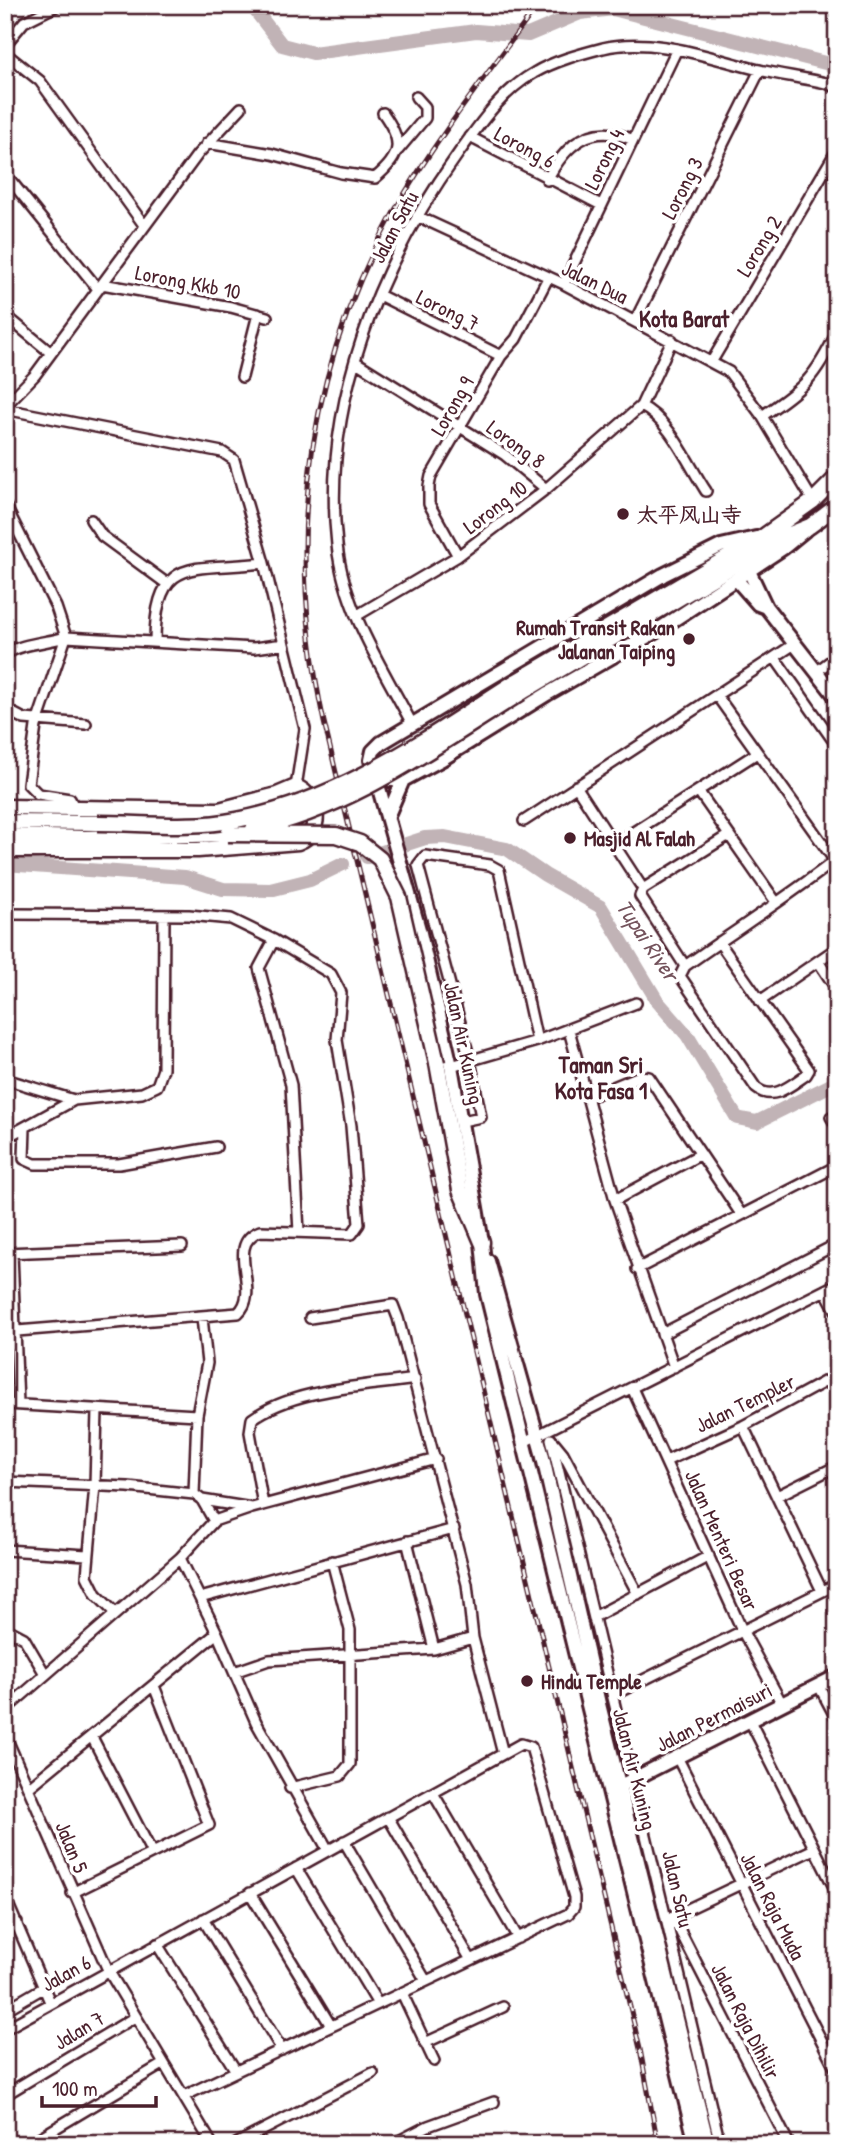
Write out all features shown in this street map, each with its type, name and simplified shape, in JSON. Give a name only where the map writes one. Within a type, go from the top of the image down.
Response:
[{"type":"main road","points":[[228,834],[278,824],[338,802],[518,687],[765,536],[813,501],[837,477]]},
{"type":"main road","points":[[765,536],[721,546],[663,576],[415,722],[373,751],[375,773],[388,780],[403,780],[442,759],[536,700],[655,632],[783,548],[837,506]]},
{"type":"main road","points":[[5,822],[234,821],[303,804],[327,795],[387,762],[778,539],[810,526]]},
{"type":"main road","points":[[749,571],[766,607],[837,698]]},
{"type":"main road","points":[[736,579],[758,604],[766,607]]},
{"type":"main road","points":[[415,722],[438,737],[442,759]]},
{"type":"main road","name":"Jalan Air Kuning","points":[[375,773],[398,854],[444,1064],[462,1121],[482,1242],[487,1294],[708,2144]]},
{"type":"main road","points":[[390,821],[403,780]]},
{"type":"main road","points":[[5,807],[219,810],[277,796],[296,787],[307,794],[314,804],[316,827],[309,837],[298,842],[198,850],[5,850]]},
{"type":"main road","points":[[5,836],[85,838],[228,834],[336,835],[360,843],[380,859],[399,897],[444,1064],[460,1190],[482,1242]]},
{"type":"main road","name":"Jalan Air Kuning","points":[[482,1242],[545,1436],[614,1790],[695,2144]]},
{"type":"main road","name":"Jalan Permaisuri","points":[[614,1790],[837,1676]]},
{"type":"street","points":[[5,45],[24,22],[55,6]]},
{"type":"street","name":"Jalan Satu","points":[[415,722],[356,617],[345,584],[337,545],[335,502],[344,406],[356,362],[379,295],[417,216],[470,137],[518,84],[552,64],[625,44],[677,49],[826,83],[837,88]]},
{"type":"street","name":"Lorong 4","points":[[564,284],[677,49]]},
{"type":"street","points":[[5,53],[40,81],[144,225]]},
{"type":"street","name":"Lorong 3","points":[[635,321],[760,70]]},
{"type":"street","points":[[207,143],[272,154],[364,177],[375,177],[425,118],[425,107],[416,97]]},
{"type":"street","points":[[5,407],[51,353],[207,143],[241,108]]},
{"type":"street","points":[[383,113],[395,130],[399,142],[397,151]]},
{"type":"street","points":[[547,180],[559,157],[581,139],[606,132],[632,140]]},
{"type":"street","name":"Lorong 6","points":[[470,137],[547,180],[601,205]]},
{"type":"street","name":"Lorong 2","points":[[712,361],[837,150]]},
{"type":"street","points":[[7,176],[100,287]]},
{"type":"street","name":"Jalan Dua","points":[[417,216],[564,284],[729,372],[762,416],[813,501]]},
{"type":"street","name":"Lorong 9","points":[[458,556],[429,504],[431,476],[501,356],[516,339],[548,278]]},
{"type":"street","name":"Lorong Kkb 10","points":[[100,287],[262,315],[242,377]]},
{"type":"street","name":"Lorong 7","points":[[379,295],[501,356]]},
{"type":"street","points":[[5,315],[51,353]]},
{"type":"street","points":[[762,416],[801,390],[820,368],[837,332]]},
{"type":"street","name":"Lorong 10","points":[[356,617],[458,556],[547,489],[641,406],[672,340]]},
{"type":"street","name":"Lorong 8","points":[[356,362],[505,455],[547,489]]},
{"type":"street","points":[[641,406],[662,424],[706,491]]},
{"type":"street","points":[[5,407],[222,452],[233,460],[241,478],[264,563],[305,729],[296,787]]},
{"type":"street","points":[[5,505],[56,607],[66,636],[38,721],[28,784],[38,794],[70,799],[75,809]]},
{"type":"street","points":[[90,520],[102,536],[166,583]]},
{"type":"street","points":[[156,642],[160,601],[166,583],[190,568],[264,563]]},
{"type":"street","points":[[5,654],[16,646],[38,645],[66,636],[254,648],[284,644]]},
{"type":"street","points":[[524,821],[793,645]]},
{"type":"street","points":[[816,673],[837,656]]},
{"type":"street","points":[[775,658],[837,746]]},
{"type":"street","points":[[717,696],[836,860],[719,942],[685,966],[680,976],[756,1088],[762,1093],[775,1094],[806,1075],[809,1070],[719,942]]},
{"type":"street","points":[[5,709],[24,719],[86,724]]},
{"type":"street","points":[[615,844],[757,753]]},
{"type":"street","points":[[576,786],[643,889]]},
{"type":"street","points":[[699,792],[776,902]]},
{"type":"street","points":[[685,966],[640,896],[643,889],[729,835]]},
{"type":"street","points":[[462,1121],[481,1117],[470,1060],[418,866],[421,859],[430,855],[490,865],[499,870],[537,1041]]},
{"type":"street","points":[[5,914],[164,915],[231,919],[274,940],[331,974],[341,993],[337,1040],[351,1126],[359,1224],[352,1234],[260,1231],[247,1238],[243,1247],[247,1299],[245,1307],[238,1313],[10,1332]]},
{"type":"street","points":[[5,1079],[74,1100],[142,1093],[157,1086],[161,1080],[164,915]]},
{"type":"street","points":[[274,940],[259,968],[291,1085],[299,1232]]},
{"type":"street","points":[[760,1001],[837,948]]},
{"type":"street","points":[[818,961],[837,990]]},
{"type":"street","points":[[444,1064],[470,1060],[537,1041],[636,1003]]},
{"type":"street","points":[[569,1030],[615,1200],[637,1269],[674,1367]]},
{"type":"street","points":[[589,1097],[639,1076],[649,1077],[741,1214]]},
{"type":"street","points":[[5,1138],[74,1100]]},
{"type":"street","points":[[831,1117],[837,1127]]},
{"type":"street","points":[[25,1128],[24,1159],[35,1164],[119,1164],[216,1147]]},
{"type":"street","points":[[615,1200],[701,1154]]},
{"type":"street","points":[[637,1269],[837,1166]]},
{"type":"street","points":[[662,1334],[837,1244]]},
{"type":"street","points":[[18,1404],[10,1332],[9,1253],[182,1246]]},
{"type":"street","points":[[524,1442],[545,1436],[632,1388],[837,1284]]},
{"type":"street","points":[[825,1290],[837,1311]]},
{"type":"street","points":[[184,2096],[568,1914],[573,1907],[574,1897],[535,1753],[526,1744],[503,1754],[473,1638],[467,1584],[454,1529],[393,1306],[310,1318]]},
{"type":"street","points":[[202,1318],[207,1363],[197,1415],[198,1497],[214,1521]]},
{"type":"street","name":"Jalan Templer","points":[[668,1460],[743,1426],[837,1375]]},
{"type":"street","points":[[263,1505],[250,1432],[252,1419],[261,1413],[308,1396],[415,1379]]},
{"type":"street","name":"Jalan Menteri Besar","points":[[632,1388],[668,1460],[743,1632],[782,1704]]},
{"type":"street","points":[[5,1404],[197,1415]]},
{"type":"street","points":[[97,1410],[95,1485],[87,1555],[90,1585],[116,1613]]},
{"type":"street","points":[[743,1426],[822,1591]]},
{"type":"street","points":[[545,1436],[563,1453],[638,1594]]},
{"type":"street","name":"Jalan Satu","points":[[545,1436],[594,1617],[720,2144]]},
{"type":"street","points":[[7,1706],[180,1558],[214,1521],[252,1508],[436,1459]]},
{"type":"street","points":[[777,1496],[837,1466]]},
{"type":"street","points":[[5,1482],[95,1485],[198,1497],[252,1508]]},
{"type":"street","points":[[200,1598],[454,1529]]},
{"type":"street","points":[[407,1541],[434,1649]]},
{"type":"street","points":[[5,1550],[87,1555]]},
{"type":"street","points":[[594,1617],[709,1556]]},
{"type":"street","points":[[180,1558],[290,1788],[328,1850]]},
{"type":"street","points":[[290,1788],[340,1776],[350,1764],[350,1630],[332,1561]]},
{"type":"street","points":[[613,1695],[837,1584]]},
{"type":"street","points":[[5,1628],[24,1638],[45,1674]]},
{"type":"street","points":[[29,1788],[217,1633]]},
{"type":"street","points":[[234,1672],[270,1660],[434,1649],[473,1638]]},
{"type":"street","points":[[72,1893],[209,1825],[154,1686]]},
{"type":"street","points":[[819,1686],[837,1720]]},
{"type":"street","points":[[750,1721],[837,1893]]},
{"type":"street","name":"Jalan 5","points":[[5,1735],[108,1970],[212,2144]]},
{"type":"street","points":[[92,1737],[151,1852]]},
{"type":"street","name":"Jalan 6","points":[[5,2029],[503,1754]]},
{"type":"street","name":"Jalan Raja Muda","points":[[677,1758],[837,2071]]},
{"type":"street","points":[[433,1793],[518,1938]]},
{"type":"street","points":[[388,1817],[471,1960]]},
{"type":"street","points":[[344,1841],[426,1981]]},
{"type":"street","points":[[667,1919],[814,1849]]},
{"type":"street","points":[[296,1868],[378,2004]]},
{"type":"street","points":[[250,1893],[331,2026]]},
{"type":"street","points":[[5,1897],[50,2002]]},
{"type":"street","points":[[202,1919],[282,2050]]},
{"type":"street","name":"Jalan Raja Dihilir","points":[[667,1919],[677,1925],[789,2144]]},
{"type":"street","points":[[5,1931],[17,1923]]},
{"type":"street","points":[[157,1944],[236,2071]]},
{"type":"street","points":[[5,2010],[43,1988]]},
{"type":"street","points":[[402,1993],[434,2061]]},
{"type":"street","points":[[425,2043],[503,2007]]},
{"type":"street","name":"Jalan 7","points":[[7,2090],[135,2017]]},
{"type":"street","points":[[32,2143],[163,2064]]},
{"type":"street","points":[[236,2144],[373,2073]]},
{"type":"street","points":[[393,2144],[428,2126],[494,2102]]},
{"type":"waterway","points":[[5,15],[13,5]]},
{"type":"waterway","points":[[251,5],[282,45],[313,53],[476,31],[528,35],[580,13],[613,9],[837,66]]},
{"type":"waterway","name":"Tupai River","points":[[367,857],[425,838],[445,837],[507,849],[545,875],[601,907],[658,1002],[687,1035],[737,1118],[757,1122],[837,1082]]},
{"type":"waterway","name":"Tupai River","points":[[5,864],[185,877],[223,889],[270,890],[310,880],[343,864]]},
{"type":"railway","points":[[538,5],[411,183],[365,271],[340,333],[323,396],[311,459],[306,524],[306,589],[312,655],[324,722],[640,2049],[658,2144]]},
{"type":"place","name":"太平风山寺","points":[[623,514]]},
{"type":"place","name":"Rumah Transit Rakan Jalanan Taiping","points":[[689,639]]},
{"type":"place","name":"Masjid Al Falah","points":[[570,838]]},
{"type":"place","name":"Hindu Temple","points":[[527,1681]]},
{"type":"district","name":"Kota Barat","points":[[684,318]]},
{"type":"district","name":"Taman Sri Kota Fasa 1","points":[[601,1077]]}]
